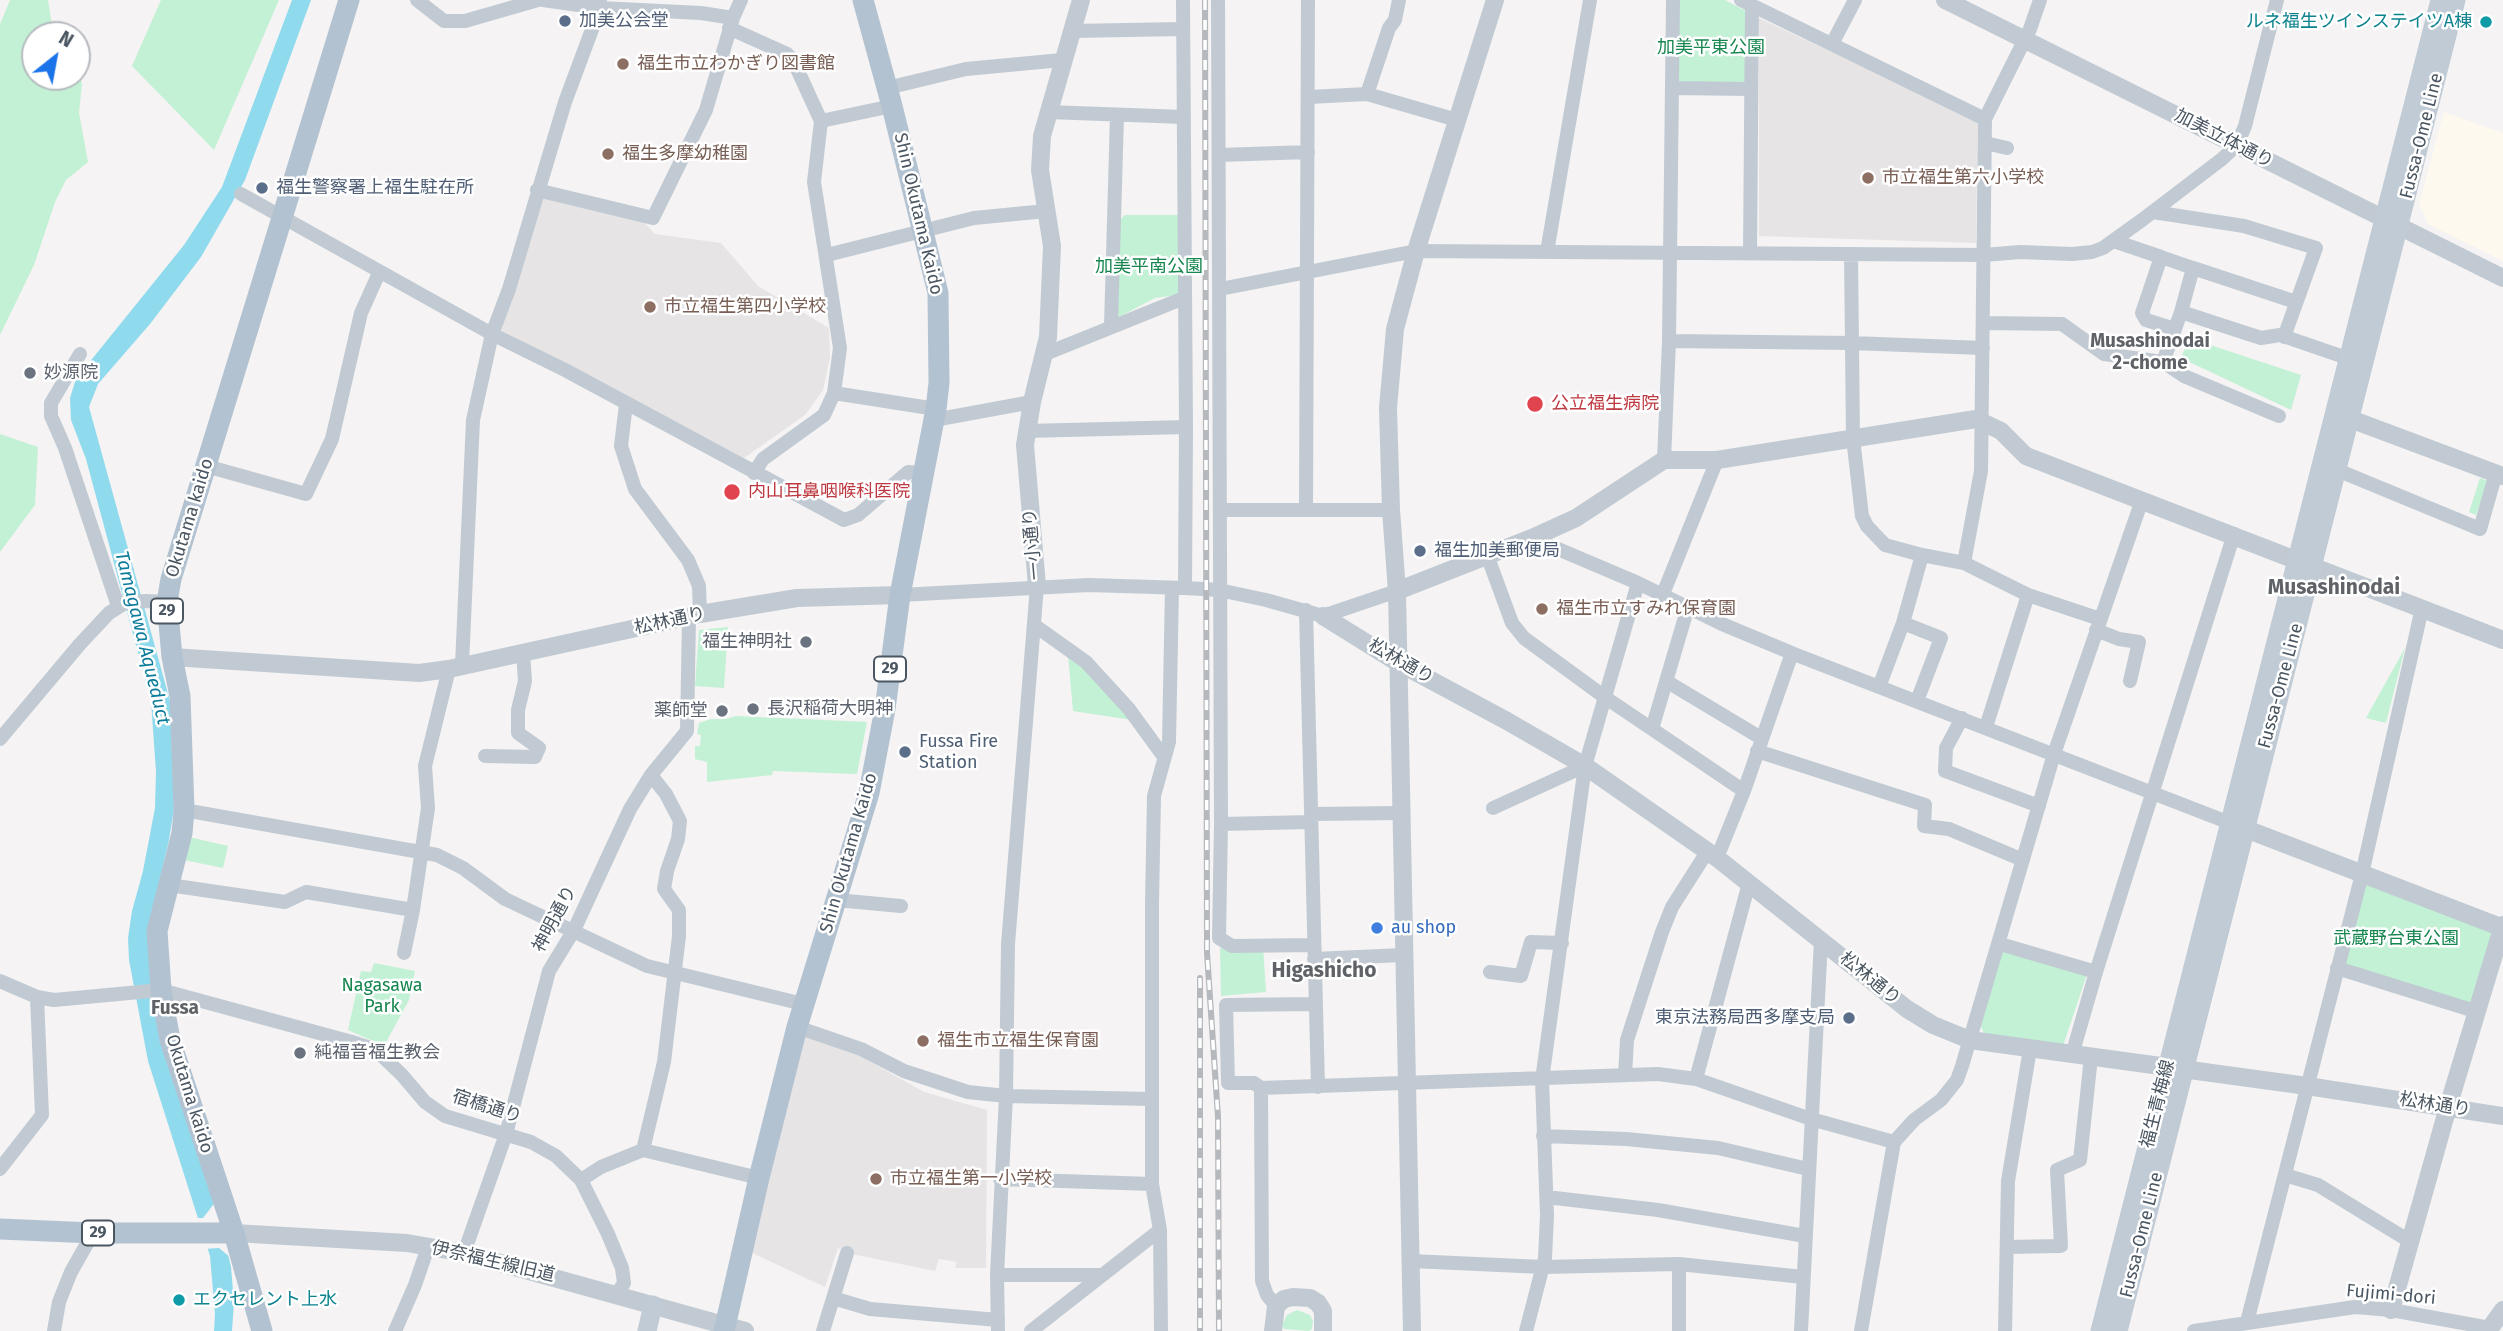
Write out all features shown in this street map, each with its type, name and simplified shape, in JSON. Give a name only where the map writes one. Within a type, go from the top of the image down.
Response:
[{"type":"main road","name":"Okutama kaido","points":[[262,1331],[170,1040],[158,989],[158,931],[182,833],[184,810],[180,696],[156,602],[171,579],[349,0]]},
{"type":"main road","name":"Shin Okutama Kaido","points":[[731,1329],[758,1178],[803,1004],[869,793],[885,709],[900,595],[939,383],[938,293],[890,97],[863,0]]},
{"type":"main road","name":"Fussa-Ome Line","points":[[2118,1331],[2176,1068],[2391,222],[2440,0]]},
{"type":"main road","name":"Fussa-Ome Line","points":[[2305,563],[2337,470],[2347,358],[2391,222],[2456,0]]},
{"type":"main road","name":"Fussa-Ome Line","points":[[2185,998],[2237,826]]},
{"type":"main road","name":"福生青梅線","points":[[2100,1331],[2176,1068],[2185,998]]},
{"type":"main road","name":"29","points":[[0,1229],[93,1233],[231,1233]]},
{"type":"main road","points":[[647,1331],[653,1305]]},
{"type":"street","points":[[417,0],[444,21],[465,21],[541,0],[701,13],[731,23],[793,60],[821,121],[814,182],[840,348],[834,393],[824,415],[763,459],[754,473]]},
{"type":"street","points":[[537,190],[653,218],[706,110],[731,23],[741,0]]},
{"type":"street","name":"一小通り","points":[[998,1326],[997,1275],[1006,1096],[1008,944],[1037,586],[1025,445],[1032,402],[1048,337],[1052,246],[1040,170],[1042,136],[1081,0]]},
{"type":"street","points":[[1161,1331],[1160,1230],[1152,1184],[1154,796],[1169,742],[1186,427],[1183,0]]},
{"type":"street","points":[[1218,0],[1222,824],[1219,938],[1231,946],[1403,955]]},
{"type":"street","points":[[1306,510],[1308,0]]},
{"type":"street","points":[[1367,94],[1389,28],[1395,20],[1399,0]]},
{"type":"street","points":[[1412,1331],[1396,591],[1388,408],[1395,329],[1416,251],[1495,0]]},
{"type":"street","points":[[1547,252],[1590,0]]},
{"type":"street","points":[[1664,460],[1669,341],[1673,0]]},
{"type":"street","points":[[1832,44],[1854,0]]},
{"type":"street","name":"加美立体通り","points":[[1945,0],[2503,278]]},
{"type":"street","points":[[1964,564],[1981,471],[1985,119],[2025,39],[2040,0]]},
{"type":"street","points":[[1220,289],[1416,251],[1984,255],[2092,252],[2114,241],[2237,145],[2245,126],[2277,0]]},
{"type":"street","points":[[1750,253],[1751,89],[1746,2],[1985,119]]},
{"type":"street","points":[[404,953],[428,808],[425,766],[455,667],[473,420],[492,334],[509,289],[565,102],[600,4]]},
{"type":"street","points":[[1072,31],[1182,29]]},
{"type":"street","points":[[821,121],[966,69],[1062,60]]},
{"type":"street","points":[[1672,88],[1751,89]]},
{"type":"street","points":[[1309,97],[1367,94],[1457,120]]},
{"type":"street","points":[[1048,112],[1184,117]]},
{"type":"street","points":[[1111,326],[1117,114]]},
{"type":"street","points":[[1985,143],[2007,148]]},
{"type":"street","points":[[1220,155],[1308,152]]},
{"type":"street","points":[[242,194],[379,273],[844,520],[858,515],[908,472],[924,473]]},
{"type":"street","points":[[827,255],[974,218],[1046,211]]},
{"type":"street","points":[[2153,212],[2244,226],[2316,248],[2284,337]]},
{"type":"street","points":[[2114,241],[2296,302]]},
{"type":"street","points":[[1852,254],[1853,438],[1862,516],[1867,526],[1885,545],[1964,564],[2028,595],[2098,624],[2119,639],[2139,642],[2130,681]]},
{"type":"street","points":[[2161,257],[2143,313],[2146,320],[2175,329]]},
{"type":"street","points":[[2163,362],[2193,268]]},
{"type":"street","points":[[206,466],[306,494],[332,439],[361,313],[379,273]]},
{"type":"street","points":[[1045,354],[1184,298]]},
{"type":"street","points":[[2181,312],[2261,338],[2284,337],[2347,358]]},
{"type":"street","points":[[1984,323],[2062,324],[2104,355],[2163,362],[2184,376],[2279,416]]},
{"type":"street","points":[[1669,341],[1983,348]]},
{"type":"street","points":[[80,354],[51,403],[51,416],[121,605]]},
{"type":"street","points":[[834,393],[935,415],[1032,402]]},
{"type":"street","name":"神明通り","points":[[464,1253],[506,1133],[549,971],[574,930],[630,809],[651,775],[687,731],[699,586],[688,560],[635,489],[621,446],[626,404]]},
{"type":"street","points":[[2337,470],[2480,529],[2499,475],[2342,415]]},
{"type":"street","points":[[1323,617],[1532,538],[1576,518],[1664,460],[1717,460],[1976,419],[2001,431],[2026,456],[2503,640]]},
{"type":"street","points":[[1026,431],[1186,427]]},
{"type":"street","points":[[1663,594],[1717,460]]},
{"type":"street","points":[[1861,1331],[1894,1142],[1913,1120],[1933,1107],[1950,1090],[1962,1066],[2054,754],[2142,500]]},
{"type":"street","points":[[1220,510],[1391,510]]},
{"type":"street","points":[[2072,1055],[2151,793],[2234,534]]},
{"type":"street","points":[[1532,538],[1792,653],[2503,927],[2448,1107],[2391,1310]]},
{"type":"street","points":[[1487,555],[1512,623],[1524,638],[1606,698],[1744,791]]},
{"type":"street","points":[[1880,687],[1903,623],[1922,555]]},
{"type":"street","points":[[1526,1331],[1543,1267],[1547,1199],[1542,1080],[1586,766],[1638,583]]},
{"type":"street","name":"松林通り","points":[[172,657],[419,673],[695,615],[797,598],[1088,585],[1219,590],[1306,610],[1323,617],[1397,662],[1586,766],[1712,855],[1907,1009],[1933,1025],[1970,1040],[2308,1086],[2503,1116]]},
{"type":"street","points":[[1986,727],[2028,595]]},
{"type":"street","points":[[0,739],[80,644],[121,605],[156,602]]},
{"type":"street","points":[[1652,729],[1688,607]]},
{"type":"street","points":[[2246,1322],[2362,874],[2422,608]]},
{"type":"street","points":[[1306,610],[1318,1087]]},
{"type":"street","points":[[1903,623],[1941,638],[1917,701]]},
{"type":"street","points":[[1034,625],[1093,669],[1129,709],[1164,757]]},
{"type":"street","points":[[485,756],[535,757],[538,748],[518,733],[518,710],[526,681],[523,653]]},
{"type":"street","points":[[1625,1074],[1627,1040],[1662,932],[1672,907],[1712,855],[1744,791],[1792,653]]},
{"type":"street","points":[[1666,681],[1759,744],[1925,805],[1924,826],[1949,829],[2023,860]]},
{"type":"street","points":[[1962,718],[1946,747],[1945,771],[2039,806]]},
{"type":"street","points":[[1493,808],[1586,766]]},
{"type":"street","points":[[643,1150],[664,1062],[679,936],[679,910],[664,889],[678,839],[680,821],[666,794],[651,775]]},
{"type":"street","points":[[184,810],[422,852],[451,860],[505,899],[647,966],[803,1004]]},
{"type":"street","points":[[1222,824],[1400,813]]},
{"type":"street","points":[[1696,1079],[1749,883]]},
{"type":"street","points":[[169,885],[285,902],[306,892],[413,910]]},
{"type":"street","points":[[836,900],[901,906]]},
{"type":"street","points":[[1801,1331],[1821,940]]},
{"type":"street","points":[[1490,972],[1521,976],[1531,943],[1562,943]]},
{"type":"street","points":[[2000,944],[2096,972]]},
{"type":"street","points":[[2337,968],[2478,1012]]},
{"type":"street","points":[[0,981],[37,997],[54,1000],[158,989]]},
{"type":"street","name":"宿橋通り","points":[[158,989],[376,1050],[425,1102],[445,1116],[531,1142],[556,1156],[580,1180],[608,1234],[622,1268],[624,1283],[617,1294]]},
{"type":"street","points":[[0,1169],[42,1115],[37,997]]},
{"type":"street","points":[[1315,1004],[1226,1005],[1228,1083],[1254,1083],[1261,1088],[1318,1087],[1658,1074],[1696,1079],[1811,1119],[1894,1142]]},
{"type":"street","points":[[797,1027],[861,1049],[904,1071],[968,1091],[1006,1096],[1151,1099]]},
{"type":"street","points":[[2005,1331],[2008,1181],[2030,1049]]},
{"type":"street","points":[[2007,1247],[2061,1246],[2057,1170],[2080,1160],[2091,1057]]},
{"type":"street","points":[[1261,1088],[1262,1281],[1267,1295],[1276,1306]]},
{"type":"street","points":[[1543,1136],[1626,1139],[1706,1147],[1808,1170]]},
{"type":"street","points":[[580,1180],[601,1167],[643,1150],[758,1178]]},
{"type":"street","points":[[2285,1175],[2318,1185],[2411,1242]]},
{"type":"street","points":[[1000,1178],[1152,1184]]},
{"type":"street","points":[[1547,1199],[1658,1210],[1805,1236]]},
{"type":"street","points":[[1031,1331],[1160,1230]]},
{"type":"street","points":[[54,1331],[58,1302],[93,1233]]},
{"type":"street","name":"伊奈福生線旧道","points":[[231,1233],[407,1243],[464,1253],[617,1294],[731,1329]]},
{"type":"street","points":[[395,1331],[428,1247]]},
{"type":"street","points":[[822,1331],[847,1253]]},
{"type":"street","points":[[1410,1261],[1543,1267],[1679,1264],[1803,1277]]},
{"type":"street","points":[[1679,1264],[1679,1331]]},
{"type":"street","points":[[997,1275],[1102,1275]]},
{"type":"street","points":[[833,1298],[870,1309],[998,1326]]},
{"type":"street","points":[[1273,1331],[1276,1306],[1284,1299],[1310,1298],[1318,1303],[1323,1311],[1323,1331]]},
{"type":"street","name":"Fujimi-dori","points":[[2194,1331],[2355,1307],[2391,1310],[2494,1330]]},
{"type":"street","points":[[2494,1330],[2503,1310]]},
{"type":"shaded area","name":"市立福生第六小学校","points":[[1759,18],[1978,121],[1976,243],[1759,236]]},
{"type":"shaded area","points":[[2444,112],[2503,133],[2503,261],[2428,224],[2419,204]]},
{"type":"shaded area","name":"市立福生第四小学校","points":[[538,196],[640,218],[655,234],[721,243],[758,286],[829,328],[830,358],[823,390],[805,415],[744,458],[501,330]]},
{"type":"shaded area","name":"市立福生第一小学校","points":[[800,1029],[858,1055],[924,1092],[987,1110],[986,1268],[955,1268],[957,1262],[939,1259],[935,1271],[852,1254],[838,1248],[825,1287],[748,1251]]},
{"type":"green space","points":[[10,0],[48,0],[51,21],[21,21],[21,91],[81,91],[79,113],[88,162],[66,180],[55,202],[34,265],[0,335],[0,24]]},
{"type":"green space","points":[[161,0],[279,0],[214,150],[132,66]]},
{"type":"green space","name":"加美平東公園","points":[[1676,0],[1725,0],[1746,11],[1747,87],[1675,84]]},
{"type":"green space","name":"加美平南公園","points":[[1125,215],[1177,215],[1181,218],[1181,289],[1176,295],[1155,298],[1119,317],[1116,315],[1120,220]]},
{"type":"green space","points":[[2189,338],[2301,375],[2291,410],[2181,358]]},
{"type":"green space","points":[[0,434],[38,447],[35,505],[0,552]]},
{"type":"green space","points":[[2480,478],[2488,481],[2476,515],[2469,512]]},
{"type":"green space","points":[[728,627],[724,688],[695,686],[699,630]]},
{"type":"green space","points":[[2405,648],[2386,723],[2366,718]]},
{"type":"green space","points":[[1068,655],[1102,683],[1132,720],[1073,711]]},
{"type":"green space","points":[[736,716],[867,722],[857,774],[773,771],[772,775],[707,782],[707,762],[695,759],[695,746],[700,746],[701,735],[697,734],[699,723]]},
{"type":"green space","points":[[189,837],[228,846],[223,868],[184,860]]},
{"type":"green space","name":"武蔵野台東公園","points":[[2369,884],[2492,931],[2494,934],[2471,1006],[2343,963],[2364,887]]},
{"type":"green space","points":[[1263,946],[1266,992],[1221,996],[1220,948]]},
{"type":"green space","points":[[2000,949],[2087,974],[2063,1046],[1985,1035],[1980,1025]]},
{"type":"green space","name":"Nagasawa Park","points":[[374,963],[415,971],[409,1000],[384,1046],[348,1030],[361,971],[371,972]]},
{"type":"green space","points":[[1297,1310],[1310,1315],[1313,1321],[1312,1329],[1284,1329],[1282,1325],[1287,1315]]},
{"type":"water","name":"Tamagawa Aqueduct","points":[[292,0],[311,0],[245,180],[201,257],[150,324],[98,384],[89,407],[170,701],[174,808],[149,926],[231,1267],[234,1302],[232,1331],[214,1331],[210,1256],[148,1061],[129,960],[128,938],[132,911],[155,808],[156,772],[151,701],[86,459],[71,420],[70,398],[75,382],[84,369],[184,245],[222,187]]},
{"type":"pier","points":[[216,1201],[231,1258],[219,1248],[204,1249],[195,1218],[203,1218]]},
{"type":"railway","points":[[1205,0],[1207,953],[1218,1117],[1219,1331]]},
{"type":"railway","points":[[1200,978],[1200,1331]]},
{"type":"place","name":"加美公会堂","points":[[565,21]]},
{"type":"place","name":"ルネ福生ツインステイツA棟","points":[[2486,22]]},
{"type":"place","name":"福生市立わかぎり図書館","points":[[623,64]]},
{"type":"place","name":"福生多摩幼稚園","points":[[608,154]]},
{"type":"place","name":"市立福生第六小学校","points":[[1868,178]]},
{"type":"place","name":"福生警察署上福生駐在所","points":[[262,188]]},
{"type":"place","name":"市立福生第四小学校","points":[[650,307]]},
{"type":"place","name":"妙源院","points":[[30,373]]},
{"type":"place","name":"公立福生病院","points":[[1535,404]]},
{"type":"place","name":"内山耳鼻咽喉科医院","points":[[732,492]]},
{"type":"place","name":"福生加美郵便局","points":[[1420,551]]},
{"type":"place","name":"福生市立すみれ保育園","points":[[1542,609]]},
{"type":"place","name":"福生神明社","points":[[806,642]]},
{"type":"place","name":"長沢稲荷大明神","points":[[753,709]]},
{"type":"place","name":"薬師堂","points":[[722,711]]},
{"type":"place","name":"Fussa Fire Station","points":[[905,752]]},
{"type":"place","name":"au shop","points":[[1377,928]]},
{"type":"place","name":"東京法務局西多摩支局","points":[[1849,1018]]},
{"type":"place","name":"福生市立福生保育園","points":[[923,1041]]},
{"type":"place","name":"純福音福生教会","points":[[300,1053]]},
{"type":"place","name":"市立福生第一小学校","points":[[876,1179]]},
{"type":"place","name":"エクセレント上水","points":[[179,1300]]},
{"type":"district","name":"Musashinodai 2-chome","points":[[2150,353]]},
{"type":"district","name":"Musashinodai","points":[[2334,588]]},
{"type":"district","name":"Higashicho","points":[[1324,971]]},
{"type":"district","name":"Fussa","points":[[175,1009]]}]
